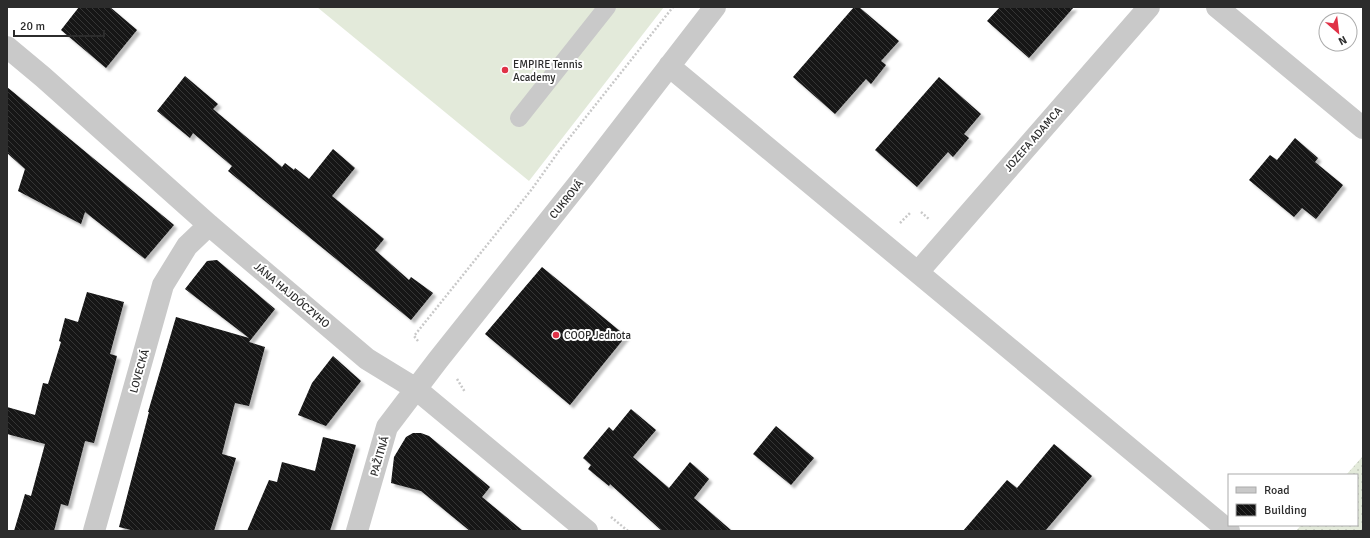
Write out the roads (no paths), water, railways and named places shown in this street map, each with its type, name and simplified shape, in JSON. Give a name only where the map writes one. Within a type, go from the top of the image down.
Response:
[{"type":"street","name":"CUKROVÁ","points":[[416,389],[586,174],[715,7]]},
{"type":"street","name":"JOZEFA ADAMCA","points":[[918,272],[1148,7]]},
{"type":"street","points":[[1217,7],[1363,128]]},
{"type":"street","name":"JÁNA HAJDÓCZYHO","points":[[7,47],[43,76],[209,226],[368,359],[416,389],[587,531]]},
{"type":"street","points":[[669,66],[1229,531]]},
{"type":"street","name":"LOVECKÁ","points":[[94,531],[163,285],[187,246],[209,226]]},
{"type":"street","name":"PAŽITNÁ","points":[[358,531],[387,428],[416,389]]},
{"type":"lane","points":[[519,118],[608,7]]},
{"type":"place","name":"EMPIRE Tennis Academy","points":[[505,70]]},
{"type":"place","name":"COOP Jednota","points":[[556,335]]}]
